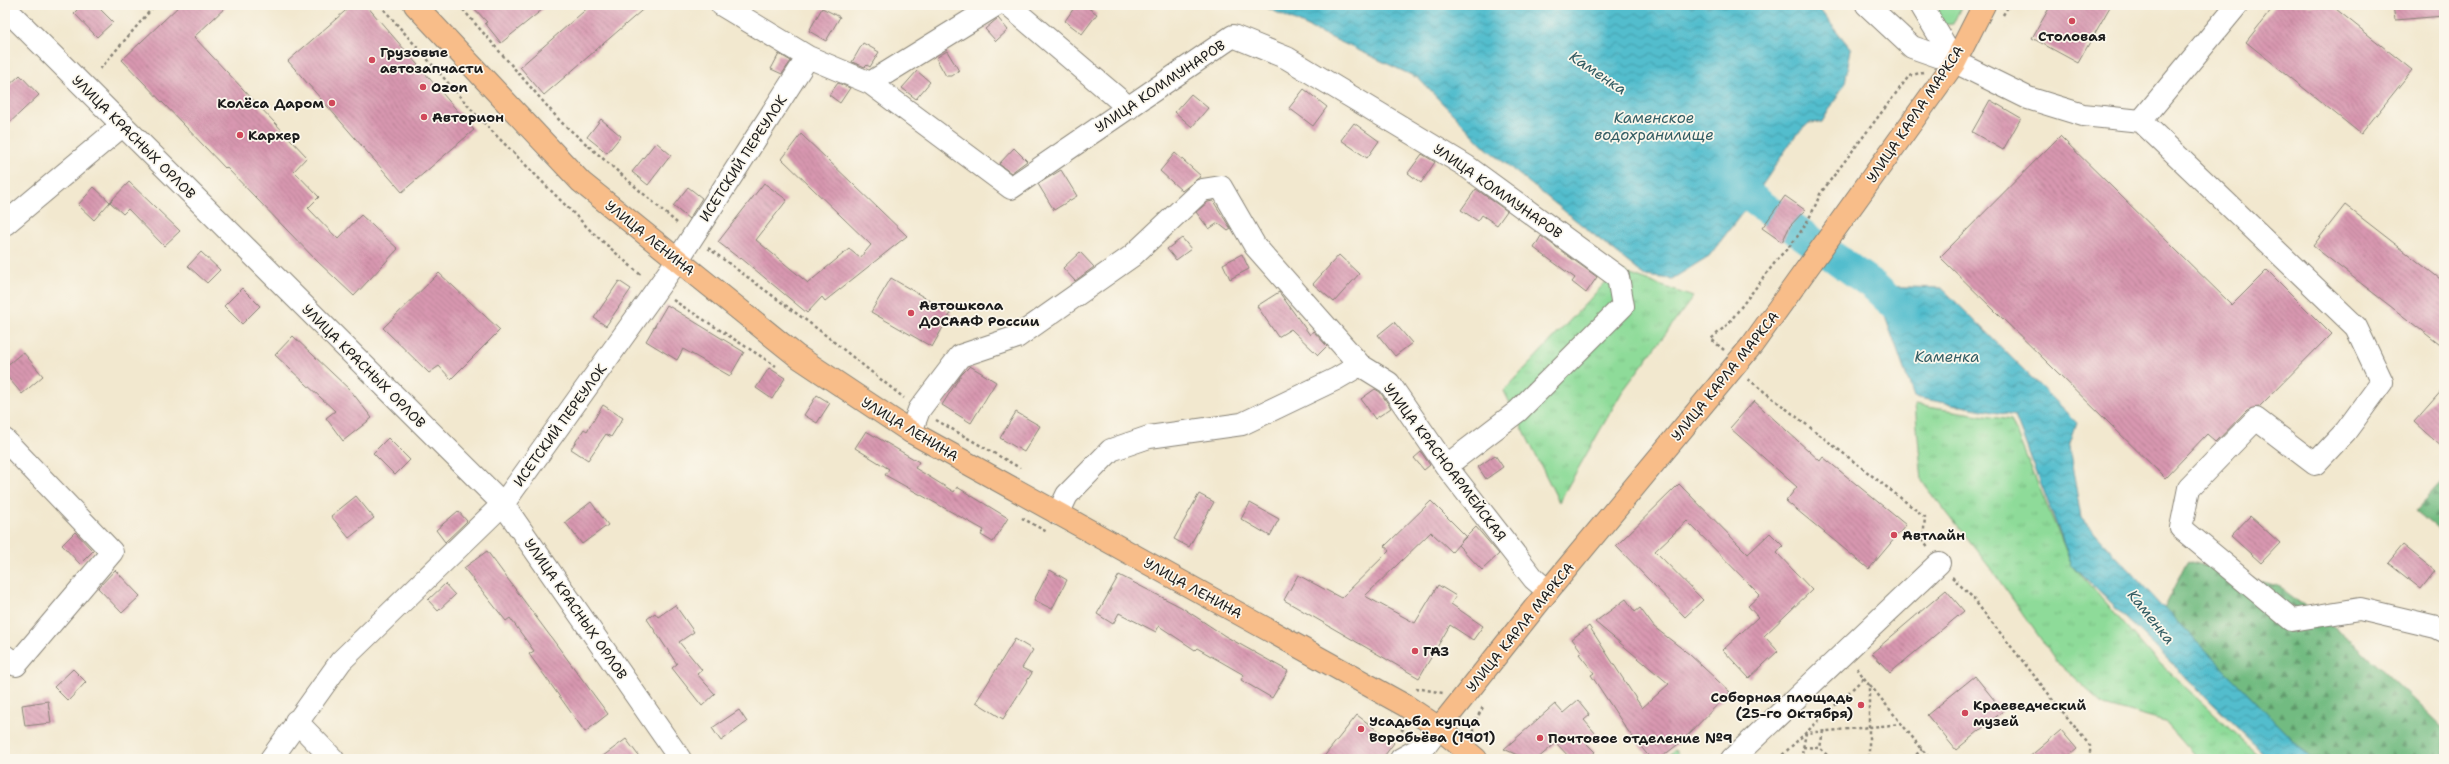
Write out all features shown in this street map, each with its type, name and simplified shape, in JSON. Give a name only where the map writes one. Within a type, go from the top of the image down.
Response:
[{"type":"main road","name":"УЛИЦА КАРЛА МАРКСА","points":[[1439,728],[1548,591],[1752,345],[1955,62],[1984,5]]},
{"type":"main road","name":"УЛИЦА ЛЕНИНА","points":[[421,7],[581,182],[797,356],[911,432],[1374,687],[1439,728],[1475,748]]},
{"type":"street","name":"УЛИЦА КОММУНАРОВ","points":[[722,5],[808,57],[870,83],[1011,188],[1233,36],[1287,58],[1466,166],[1618,277],[1623,306],[1518,411],[1446,466]]},
{"type":"street","points":[[870,83],[996,5]]},
{"type":"street","points":[[1008,5],[1129,108]]},
{"type":"street","points":[[1867,5],[1912,47],[1955,62],[2028,98],[2083,115],[2141,121],[2356,327],[2382,382],[2346,431],[2315,464],[2256,419],[2189,488],[2180,528],[2292,620],[2360,609],[2444,630]]},
{"type":"street","points":[[1922,5],[1955,62]]},
{"type":"street","points":[[2141,121],[2237,5]]},
{"type":"street","name":"УЛИЦА КРАСНЫХ ОРЛОВ","points":[[5,8],[503,504],[680,759]]},
{"type":"street","name":"ИСЕТСКИЙ ПЕРЕУЛОК","points":[[270,759],[296,721],[341,661],[503,504],[693,237],[808,57]]},
{"type":"street","points":[[5,224],[123,125]]},
{"type":"street","name":"УЛИЦА КРАСНОАРМЕЙСКАЯ","points":[[911,432],[919,410],[960,356],[1017,337],[1132,256],[1202,190],[1222,187],[1255,246],[1360,365],[1389,383],[1446,466],[1534,579],[1548,591]]},
{"type":"street","points":[[1058,514],[1067,495],[1111,450],[1149,437],[1242,424],[1336,379],[1360,365]]},
{"type":"street","points":[[5,440],[112,552],[16,665],[5,656]]},
{"type":"street","points":[[1732,759],[1845,654],[1939,563]]},
{"type":"street","points":[[296,721],[333,759]]},
{"type":"street","points":[[1401,759],[1426,745],[1439,728]]},
{"type":"path","points":[[100,69],[155,5]]},
{"type":"path","points":[[459,5],[561,122],[693,237],[819,330],[919,410],[1026,472]]},
{"type":"path","points":[[1726,352],[1711,339],[1728,324],[1780,256],[1790,246],[1812,214],[1820,194],[1909,76],[1926,72]]},
{"type":"path","points":[[1721,358],[1730,347]]},
{"type":"path","points":[[1744,376],[1778,401]]},
{"type":"path","points":[[1845,654],[1930,759]]},
{"type":"path","points":[[1778,759],[1865,677]]},
{"type":"path","points":[[1411,684],[1418,688],[1443,693],[1448,687]]},
{"type":"path","points":[[1869,685],[1869,759]]},
{"type":"path","points":[[1475,748],[1474,723],[1484,704]]},
{"type":"path","points":[[1806,733],[1902,724]]},
{"type":"path","points":[[1820,748],[1823,731]]},
{"type":"path","points":[[1801,759],[1806,733]]},
{"type":"path","points":[[1803,747],[1820,748],[1831,759]]},
{"type":"path","points":[[1912,759],[1922,750]]},
{"type":"green space","points":[[1930,5],[1962,5],[1953,24],[1942,25]]},
{"type":"green space","points":[[1617,270],[1693,297],[1622,392],[1559,502],[1504,391]]},
{"type":"green space","points":[[1915,405],[2011,420],[2072,565],[2152,656],[2262,759],[2198,759],[2165,722],[2104,705],[2057,662],[1994,573],[1922,481]]},
{"type":"green space","points":[[2444,480],[2444,534],[2416,510]]},
{"type":"green space","points":[[2188,561],[2278,586],[2353,642],[2444,729],[2444,759],[2311,759],[2164,609]]},
{"type":"green space","points":[[1675,750],[1682,759],[1665,759]]},
{"type":"water","name":"Каменское водохранилище","points":[[1261,5],[1816,5],[1851,49],[1845,83],[1822,122],[1809,123],[1795,136],[1753,199],[1709,256],[1672,279],[1645,276],[1485,147],[1418,78]]},
{"type":"water","name":"Каменка","points":[[1874,286],[1942,288],[2077,423],[2069,447],[2081,518],[2159,603],[2311,759],[2269,759],[2072,565],[2015,416],[1914,397]]},
{"type":"building","points":[[82,5],[96,5],[113,22],[97,37],[74,13]]},
{"type":"building","points":[[180,5],[228,5],[194,37],[307,157],[294,171],[319,197],[308,208],[338,239],[361,215],[398,249],[354,296],[317,261],[226,167],[225,168],[122,60]]},
{"type":"building","points":[[352,5],[366,5],[474,130],[402,192],[288,61]]},
{"type":"building","points":[[471,5],[548,5],[501,43],[485,23],[487,22]]},
{"type":"building","points":[[591,5],[648,5],[544,95],[520,67]]},
{"type":"building","points":[[1076,5],[1084,5],[1097,14],[1082,34],[1065,21]]},
{"type":"building","name":"Столовая","points":[[2051,5],[2111,5],[2078,63],[2032,38]]},
{"type":"building","points":[[2275,5],[2331,5],[2412,70],[2361,134],[2246,42]]},
{"type":"building","points":[[2393,5],[2444,5],[2444,16],[2395,20]]},
{"type":"building","points":[[822,8],[840,17],[826,41],[809,31]]},
{"type":"building","points":[[998,18],[1008,30],[996,41],[985,29]]},
{"type":"building","points":[[863,43],[879,52],[870,67],[867,65],[865,67],[852,62]]},
{"type":"building","points":[[947,51],[959,71],[952,76],[946,76],[936,58]]},
{"type":"building","points":[[779,54],[791,61],[782,74],[771,69]]},
{"type":"building","points":[[917,71],[930,82],[916,99],[902,88]]},
{"type":"building","points":[[20,75],[39,95],[5,127],[5,89]]},
{"type":"building","points":[[838,83],[850,88],[840,103],[829,95]]},
{"type":"building","points":[[1304,89],[1327,107],[1313,126],[1289,108]]},
{"type":"building","points":[[1191,94],[1208,108],[1192,127],[1175,112]]},
{"type":"building","points":[[1990,100],[2021,118],[2003,150],[1972,132]]},
{"type":"building","points":[[601,119],[621,136],[607,153],[587,137]]},
{"type":"building","points":[[1354,123],[1379,141],[1367,158],[1341,140]]},
{"type":"building","points":[[801,134],[907,236],[825,301],[822,297],[807,313],[741,258],[740,259],[718,242],[764,183],[787,200],[756,240],[808,283],[849,249],[860,258],[871,245],[782,159]]},
{"type":"building","points":[[2060,136],[2232,305],[2267,270],[2331,334],[2259,407],[2247,410],[2216,442],[2207,434],[2165,478],[1940,257]]},
{"type":"building","points":[[656,142],[671,155],[648,185],[632,172]]},
{"type":"building","points":[[1014,148],[1027,161],[1011,173],[999,164]]},
{"type":"building","points":[[1175,153],[1201,176],[1182,191],[1160,171]]},
{"type":"building","points":[[1422,154],[1435,162],[1421,183],[1408,173]]},
{"type":"building","points":[[1061,170],[1077,196],[1054,210],[1038,184]]},
{"type":"building","points":[[129,182],[180,231],[164,246],[128,209],[123,214],[110,202]]},
{"type":"building","points":[[94,187],[110,202],[94,220],[78,205]]},
{"type":"building","points":[[688,187],[702,198],[689,219],[673,206]]},
{"type":"building","points":[[1476,189],[1507,211],[1497,225],[1482,215],[1478,221],[1461,210]]},
{"type":"building","points":[[1785,196],[1805,210],[1790,226],[1782,242],[1762,228]]},
{"type":"building","points":[[1213,201],[1231,229],[1228,231],[1218,223],[1209,229],[1196,212],[1208,202]]},
{"type":"building","points":[[2345,205],[2444,282],[2444,348],[2313,246]]},
{"type":"building","points":[[1541,236],[1597,277],[1586,293],[1572,282],[1575,278],[1534,248]]},
{"type":"building","points":[[1182,238],[1191,249],[1176,260],[1167,249]]},
{"type":"building","points":[[201,252],[220,270],[207,283],[188,266]]},
{"type":"building","points":[[1080,252],[1094,267],[1075,281],[1063,268]]},
{"type":"building","points":[[1242,254],[1249,269],[1230,279],[1223,264]]},
{"type":"building","points":[[1339,255],[1359,274],[1334,302],[1313,284]]},
{"type":"building","points":[[439,273],[500,330],[451,379],[439,366],[429,373],[383,328]]},
{"type":"building","name":"Автошкола ДОСААФ России","points":[[891,278],[951,313],[932,347],[871,312]]},
{"type":"building","points":[[619,281],[631,289],[606,326],[594,318]]},
{"type":"building","points":[[242,288],[260,306],[242,324],[224,306]]},
{"type":"building","points":[[1279,292],[1310,335],[1313,331],[1327,346],[1318,355],[1291,329],[1278,337],[1257,306]]},
{"type":"building","points":[[667,305],[744,352],[730,376],[683,349],[677,360],[646,341]]},
{"type":"building","points":[[1394,322],[1412,343],[1395,356],[1378,335]]},
{"type":"building","points":[[293,336],[351,391],[372,418],[343,441],[326,418],[335,411],[275,355]]},
{"type":"building","points":[[23,352],[43,376],[22,394],[5,374],[5,367]]},
{"type":"building","points":[[970,366],[996,382],[971,423],[942,405],[961,375]]},
{"type":"building","points":[[769,368],[785,378],[772,399],[756,388]]},
{"type":"building","points":[[2444,388],[2444,449],[2414,422]]},
{"type":"building","points":[[1375,389],[1380,392],[1391,408],[1375,419],[1361,399]]},
{"type":"building","points":[[817,395],[830,403],[817,423],[804,415]]},
{"type":"building","points":[[1754,401],[1820,461],[1823,457],[1906,525],[1869,569],[1786,501],[1797,487],[1730,428]]},
{"type":"building","points":[[603,405],[623,418],[611,437],[606,434],[588,460],[571,449],[584,429],[587,431]]},
{"type":"building","points":[[1016,412],[1040,426],[1024,452],[1000,438]]},
{"type":"building","points":[[866,431],[919,462],[915,468],[954,492],[957,487],[1008,518],[993,542],[981,535],[984,530],[885,475],[889,469],[855,448]]},
{"type":"building","points":[[388,438],[410,460],[395,475],[373,453]]},
{"type":"building","points":[[1421,452],[1430,465],[1424,470],[1414,458]]},
{"type":"building","points":[[1495,455],[1503,467],[1486,479],[1478,467]]},
{"type":"building","points":[[1679,484],[1748,554],[1770,533],[1783,546],[1777,553],[1812,590],[1764,636],[1778,651],[1749,678],[1723,650],[1758,617],[1748,606],[1760,595],[1687,521],[1655,551],[1703,600],[1685,617],[1616,546]]},
{"type":"building","points":[[1199,494],[1214,502],[1189,547],[1174,539]]},
{"type":"building","points":[[356,496],[374,518],[349,538],[331,516]]},
{"type":"building","points":[[1431,501],[1466,536],[1452,552],[1431,532],[1365,596],[1415,623],[1438,585],[1456,596],[1451,604],[1483,626],[1473,640],[1450,625],[1419,678],[1284,600],[1298,575],[1341,598],[1389,551],[1385,546]]},
{"type":"building","points":[[591,502],[608,525],[582,544],[565,522]]},
{"type":"building","points":[[1250,503],[1279,519],[1270,536],[1241,519]]},
{"type":"building","points":[[458,511],[467,521],[445,542],[436,530]]},
{"type":"building","points":[[2250,516],[2280,543],[2261,563],[2231,536]]},
{"type":"building","points":[[1476,527],[1499,554],[1482,570],[1458,545]]},
{"type":"building","points":[[75,532],[93,551],[80,564],[62,545]]},
{"type":"building","points":[[2403,545],[2435,571],[2421,589],[2388,563]]},
{"type":"building","points":[[487,551],[608,714],[585,732],[529,654],[534,651],[510,618],[506,621],[464,568]]},
{"type":"building","points":[[115,570],[140,596],[122,613],[98,588]]},
{"type":"building","points":[[1050,570],[1067,580],[1052,609],[1034,600]]},
{"type":"building","points":[[1119,575],[1181,607],[1225,636],[1288,671],[1272,698],[1241,680],[1244,675],[1197,648],[1195,650],[1159,626],[1156,632],[1119,613],[1113,624],[1097,614]]},
{"type":"building","points":[[445,584],[455,595],[438,611],[428,600]]},
{"type":"building","points":[[1946,590],[1964,611],[1890,673],[1872,653]]},
{"type":"building","points":[[1626,599],[1635,612],[1640,608],[1654,627],[1689,654],[1730,692],[1681,742],[1659,759],[1651,759],[1628,731],[1591,675],[1594,673],[1579,654],[1582,652],[1572,639],[1589,626],[1642,708],[1669,684],[1595,622]]},
{"type":"building","points":[[675,605],[694,632],[679,642],[702,670],[697,674],[715,694],[702,706],[672,668],[677,664],[647,619],[655,613],[658,617]]},
{"type":"building","points":[[1015,639],[1033,650],[1022,668],[1032,673],[1003,719],[976,702]]},
{"type":"building","points":[[73,669],[86,682],[68,701],[54,687]]},
{"type":"building","name":"Краеведческий музей","points":[[1975,676],[2003,711],[1956,750],[1927,715]]},
{"type":"building","points":[[1578,700],[1590,715],[1584,720],[1596,734],[1586,743],[1595,752],[1587,759],[1571,759],[1556,743],[1537,759],[1526,759],[1504,749],[1555,704],[1563,713]]},
{"type":"building","points":[[48,701],[51,723],[25,726],[22,705]]},
{"type":"building","points":[[739,710],[747,722],[721,741],[712,728]]},
{"type":"building","name":"Усадьба купца Воробьёва (1901)","points":[[1357,715],[1394,743],[1382,759],[1322,759]]},
{"type":"building","points":[[2061,730],[2077,749],[2065,759],[2027,759]]},
{"type":"building","points":[[626,739],[641,759],[599,759]]},
{"type":"waterway","name":"Каменка","points":[[1721,170],[1753,199],[1874,286],[1905,315]]},
{"type":"place","name":"Столовая","points":[[2072,21]]},
{"type":"place","name":"Грузовые автозапчасти","points":[[372,60]]},
{"type":"place","name":"Ozon","points":[[423,87]]},
{"type":"place","name":"Колёса Даром","points":[[332,103]]},
{"type":"place","name":"Авторион","points":[[424,117]]},
{"type":"place","name":"Кархер","points":[[240,135]]},
{"type":"place","name":"Автошкола ДОСААФ России","points":[[911,313]]},
{"type":"place","name":"Автлайн","points":[[1894,535]]},
{"type":"place","name":"ГАЗ","points":[[1415,651]]},
{"type":"place","name":"Соборная площадь (25-го Октября)","points":[[1861,705]]},
{"type":"place","name":"Краеведческий музей","points":[[1965,713]]},
{"type":"place","name":"Усадьба купца Воробьёва (1901)","points":[[1361,729]]},
{"type":"place","name":"Почтовое отделение №9","points":[[1540,738]]}]
